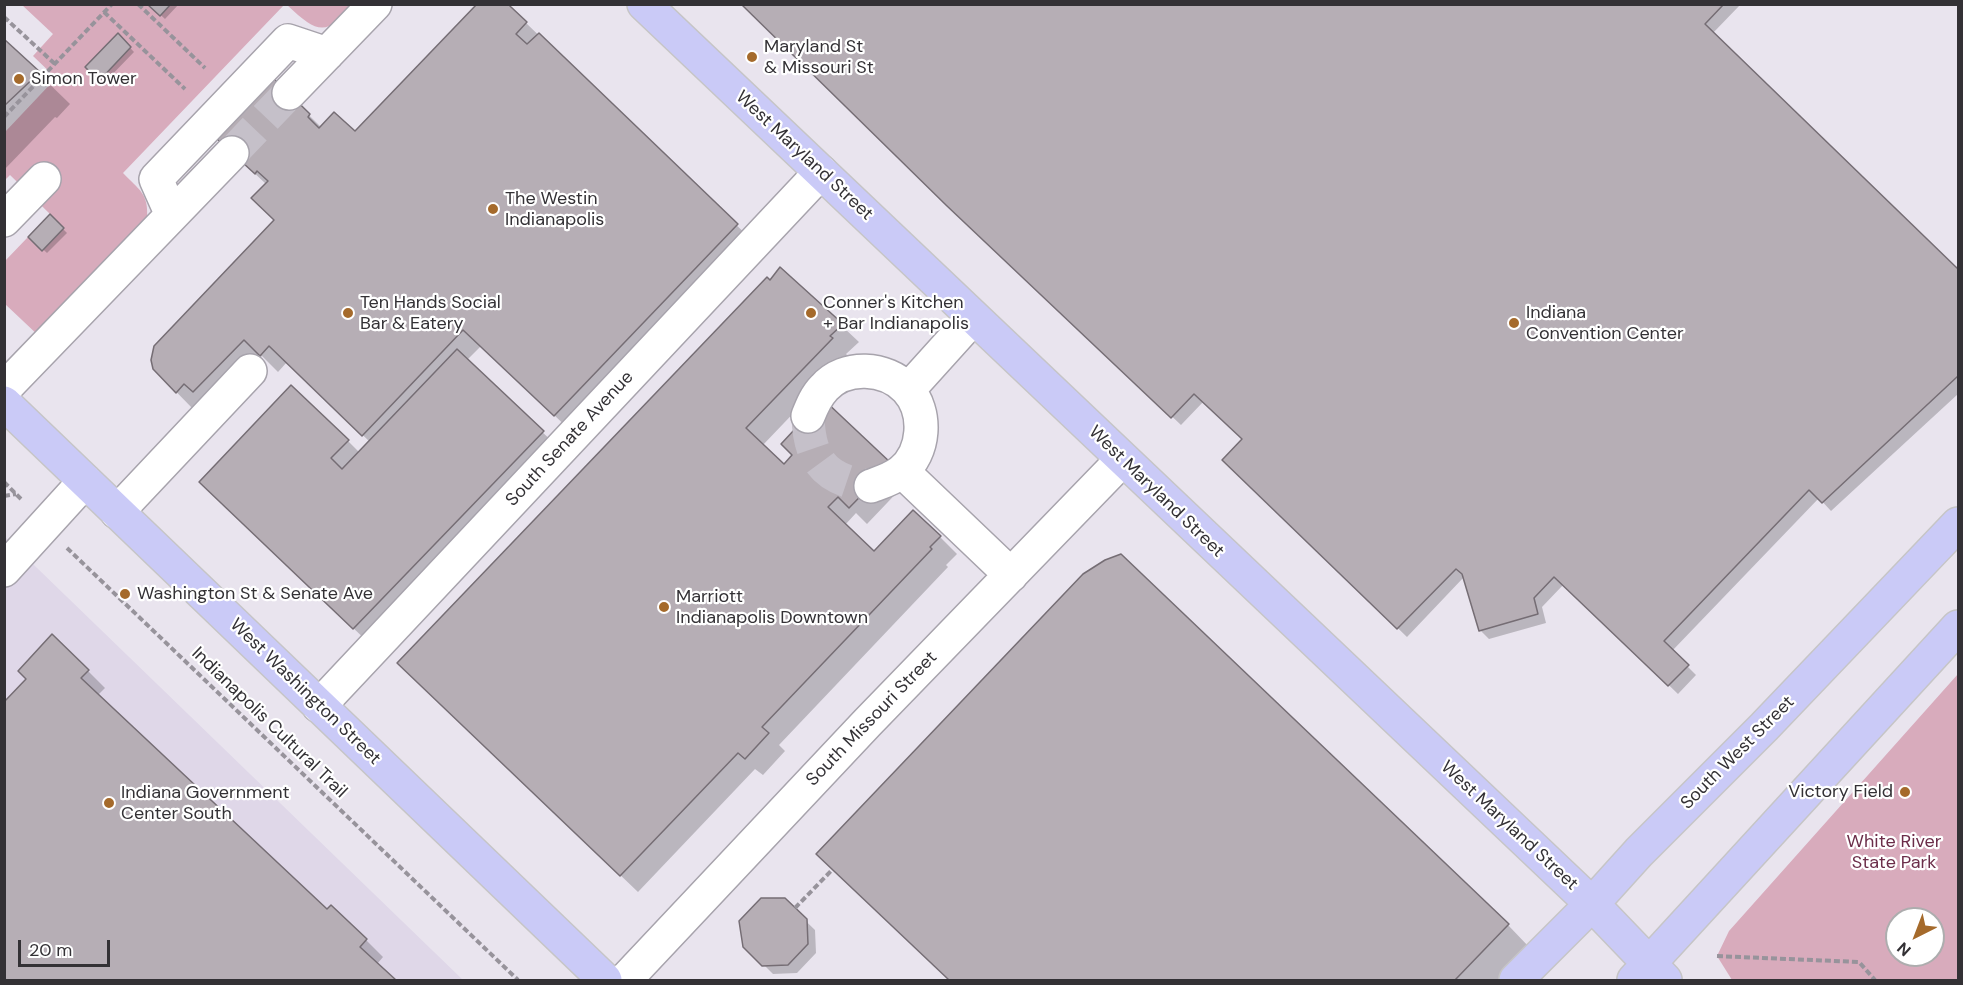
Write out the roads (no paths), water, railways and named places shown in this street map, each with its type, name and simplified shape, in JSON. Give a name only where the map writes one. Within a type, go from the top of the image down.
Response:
[{"type":"main road","name":"West Maryland Street","points":[[644,4],[1592,904],[1649,975]]},
{"type":"main road","name":"West Washington Street","points":[[4,403],[605,981]]},
{"type":"main road","name":"South West Street","points":[[1516,981],[1959,524]]},
{"type":"main road","points":[[1649,975],[1959,627]]},
{"type":"street","points":[[289,93],[375,4]]},
{"type":"street","points":[[172,215],[156,179],[288,41],[327,54]]},
{"type":"street","points":[[4,388],[232,153]]},
{"type":"street","name":"South Senate Avenue","points":[[319,706],[821,172]]},
{"type":"street","points":[[4,220],[44,179]]},
{"type":"street","points":[[908,390],[973,318]]},
{"type":"street","points":[[117,512],[250,371]]},
{"type":"street","points":[[808,416],[814,402],[825,387],[840,376],[858,371],[876,372],[893,379],[908,390],[917,406],[922,423],[921,441],[914,458],[902,471],[886,481],[871,486]]},
{"type":"street","name":"South Missouri Street","points":[[625,981],[867,723],[1122,460]]},
{"type":"street","points":[[902,471],[1011,575]]},
{"type":"street","points":[[4,570],[85,482]]},
{"type":"tunnel","points":[[232,153],[289,93]]},
{"type":"tunnel","points":[[808,416],[812,445],[823,466],[842,479],[871,486]]},
{"type":"place","name":"Maryland St & Missouri St","points":[[752,57]]},
{"type":"place","name":"Simon Tower","points":[[19,79]]},
{"type":"place","name":"The Westin Indianapolis","points":[[493,209]]},
{"type":"place","name":"Ten Hands Social Bar & Eatery","points":[[348,313]]},
{"type":"place","name":"Conner's Kitchen + Bar Indianapolis","points":[[811,313]]},
{"type":"place","name":"Indiana Convention Center","points":[[1514,323]]},
{"type":"place","name":"Washington St & Senate Ave","points":[[125,594]]},
{"type":"place","name":"Marriott Indianapolis Downtown","points":[[664,607]]},
{"type":"place","name":"Victory Field","points":[[1905,792]]},
{"type":"place","name":"Indiana Government Center South","points":[[109,803]]},
{"type":"park label","name":"White River State Park","points":[[1894,852]]}]
